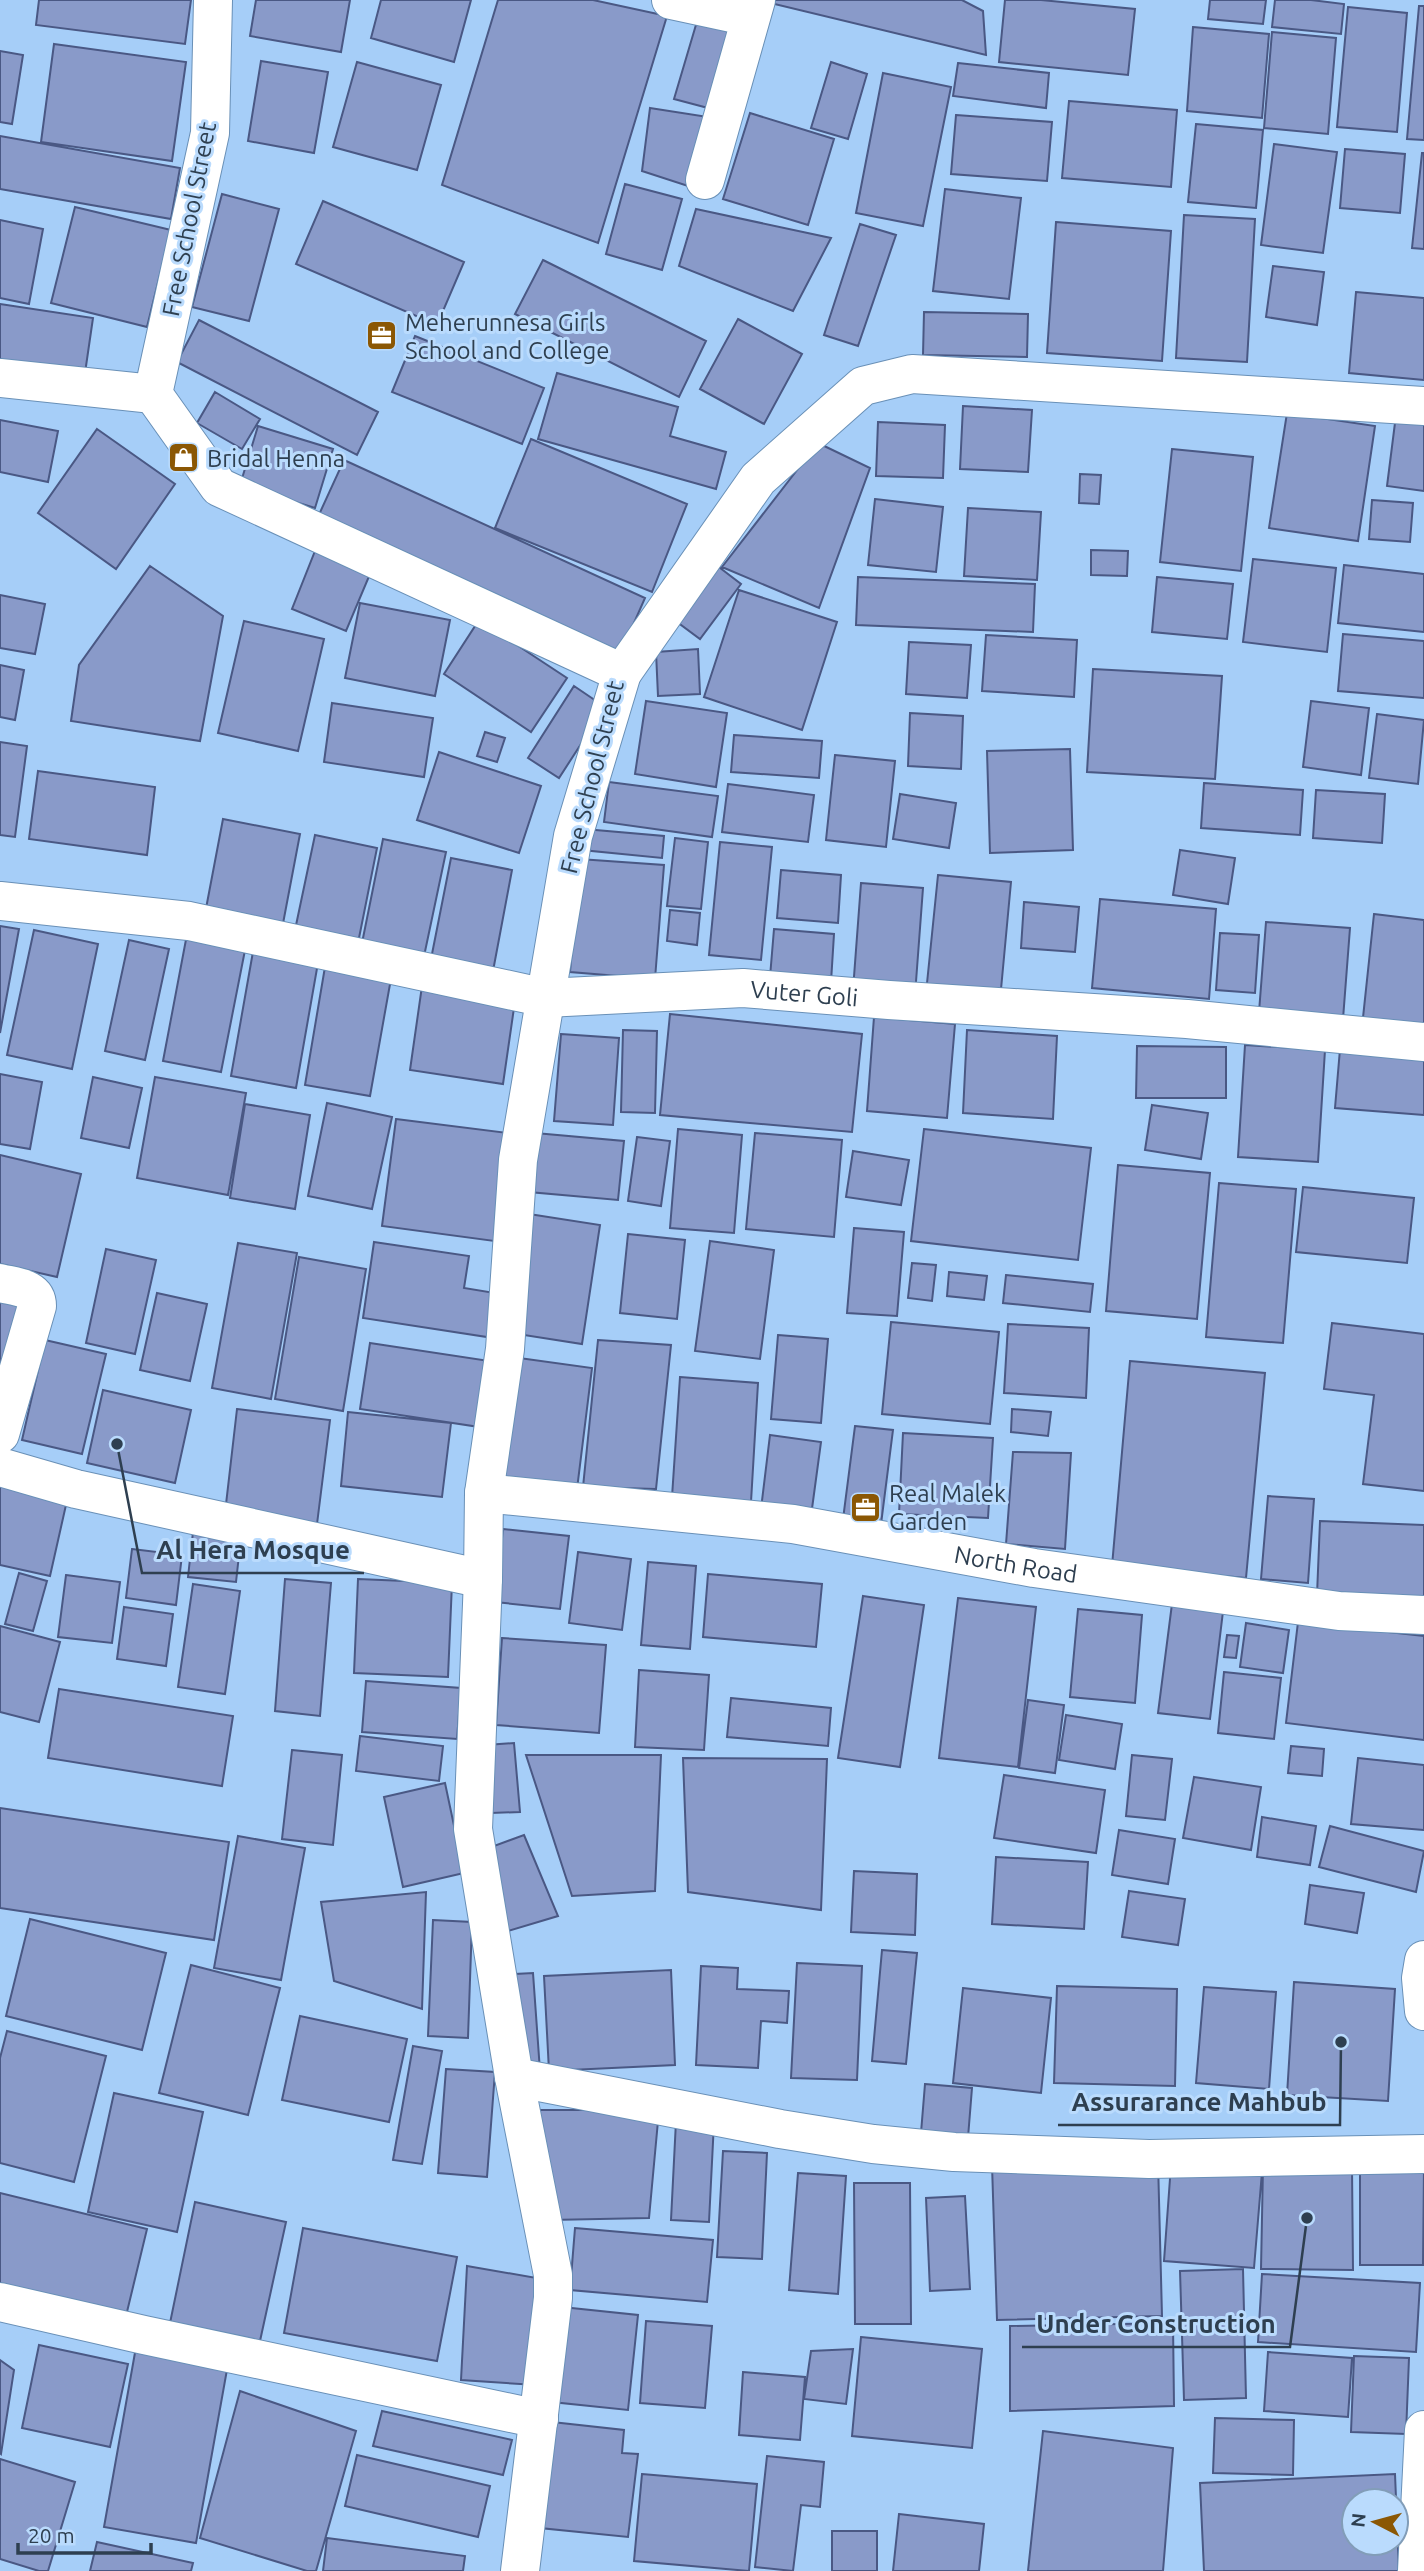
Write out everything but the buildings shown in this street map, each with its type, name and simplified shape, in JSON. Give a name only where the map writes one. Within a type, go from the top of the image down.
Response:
[{"type":"street","name":"Free School Street","points":[[213,0],[210,133],[153,394],[219,487],[622,673],[573,836],[518,1160],[505,1349],[484,1493],[473,1829],[514,2077],[553,2275],[553,2298],[520,2571]]},
{"type":"street","points":[[671,0],[753,8],[705,180]]},
{"type":"street","points":[[622,673],[758,479],[863,386],[912,374],[1424,406]]},
{"type":"street","points":[[0,377],[153,394]]},
{"type":"street","name":"Vuter Goli","points":[[0,901],[189,921],[546,998],[743,988],[1187,1019],[1424,1042]]},
{"type":"street","points":[[0,1283],[33,1292],[37,1297],[37,1306],[0,1434]]},
{"type":"street","points":[[0,1467],[76,1489],[483,1579]]},
{"type":"street","name":"North Road","points":[[484,1493],[793,1524],[1047,1570],[1339,1611],[1424,1615]]},
{"type":"street","points":[[1424,1961],[1421,1978],[1424,2011]]},
{"type":"street","points":[[514,2077],[780,2129],[873,2144],[954,2152],[1149,2159],[1424,2154]]},
{"type":"street","points":[[0,2302],[539,2418]]},
{"type":"street","points":[[1417,2571],[1424,2430]]},
{"type":"place","name":"Meherunnesa Girls School and College","points":[[382,336]]},
{"type":"place","name":"Bridal Henna","points":[[184,458]]},
{"type":"place","name":"Al Hera Mosque","points":[[117,1444]]},
{"type":"place","name":"Real Malek Garden","points":[[866,1507]]},
{"type":"place","name":"Assurarance Mahbub","points":[[1341,2042]]},
{"type":"place","name":"Under Construction","points":[[1307,2218]]}]
